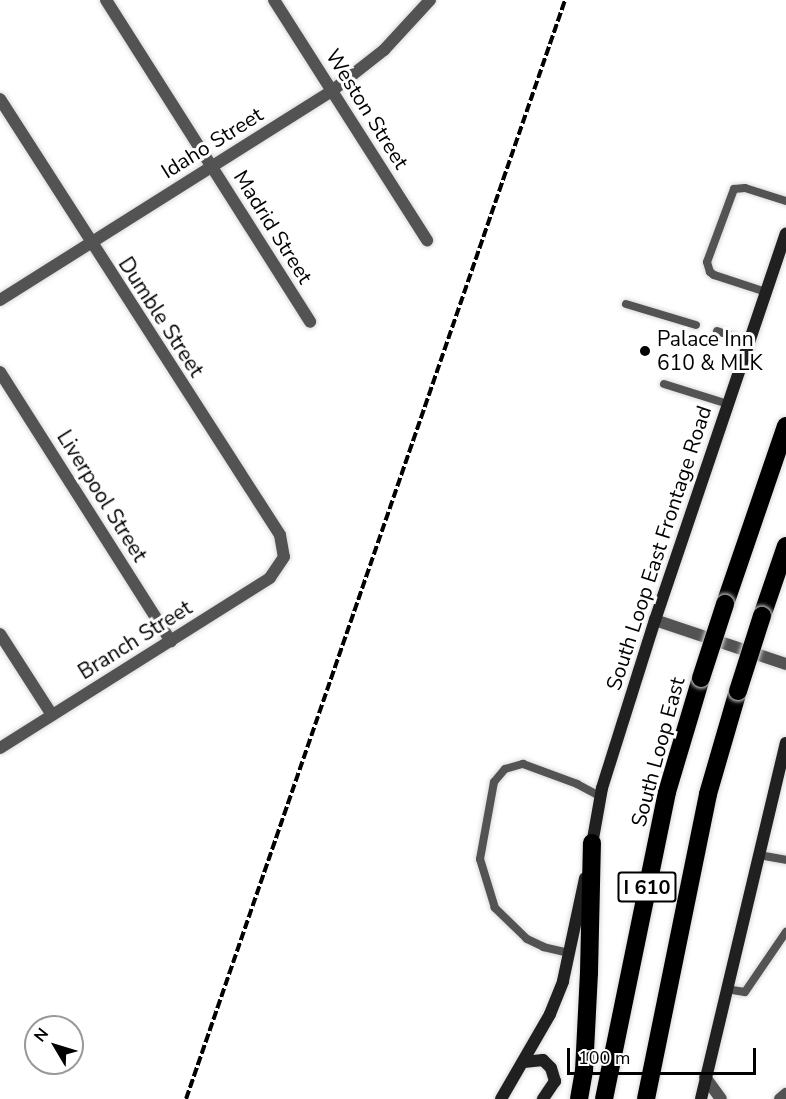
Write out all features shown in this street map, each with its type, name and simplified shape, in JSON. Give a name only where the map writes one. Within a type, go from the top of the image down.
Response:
[{"type":"highway","name":"South Loop East","points":[[604,1099],[667,792],[725,604],[786,426]]},
{"type":"highway","name":"I 610","points":[[646,1099],[708,794],[738,691],[786,546]]},
{"type":"highway","points":[[579,1099],[584,1071],[589,973],[592,843]]},
{"type":"main road","name":"South Loop East Frontage Road","points":[[501,1099],[550,1014],[563,981],[600,796],[655,620],[786,234]]},
{"type":"main road","points":[[701,1099],[786,743]]},
{"type":"main road","points":[[524,1062],[543,1060],[551,1068],[555,1081],[543,1099]]},
{"type":"street","name":"Madrid Street","points":[[106,0],[310,322]]},
{"type":"street","name":"Weston Street","points":[[274,0],[427,240]]},
{"type":"street","name":"Idaho Street","points":[[0,300],[333,90],[384,50],[430,0]]},
{"type":"street","name":"Dumble Street","points":[[0,99],[280,535],[284,557]]},
{"type":"street","name":"Liverpool Street","points":[[0,372],[171,640]]},
{"type":"street","name":"Branch Street","points":[[0,748],[270,578],[284,557]]},
{"type":"street","points":[[655,620],[786,664]]},
{"type":"street","points":[[0,634],[52,715]]},
{"type":"street","points":[[705,1077],[721,1099]]},
{"type":"street","points":[[780,1099],[786,1094]]},
{"type":"lane","points":[[766,292],[714,275],[710,272],[707,261],[734,189],[745,188],[786,201]]},
{"type":"lane","points":[[626,303],[696,325]]},
{"type":"lane","points":[[717,331],[749,342]]},
{"type":"lane","points":[[664,384],[728,404]]},
{"type":"lane","points":[[569,953],[544,947],[527,939],[495,908],[480,859],[494,782],[505,769],[523,765],[577,784],[600,796]]},
{"type":"lane","points":[[759,855],[786,860]]},
{"type":"lane","points":[[726,989],[746,992],[786,932]]},
{"type":"railway","points":[[186,1099],[565,0]]},
{"type":"place","name":"Palace Inn 610 & MLK","points":[[645,351]]}]
